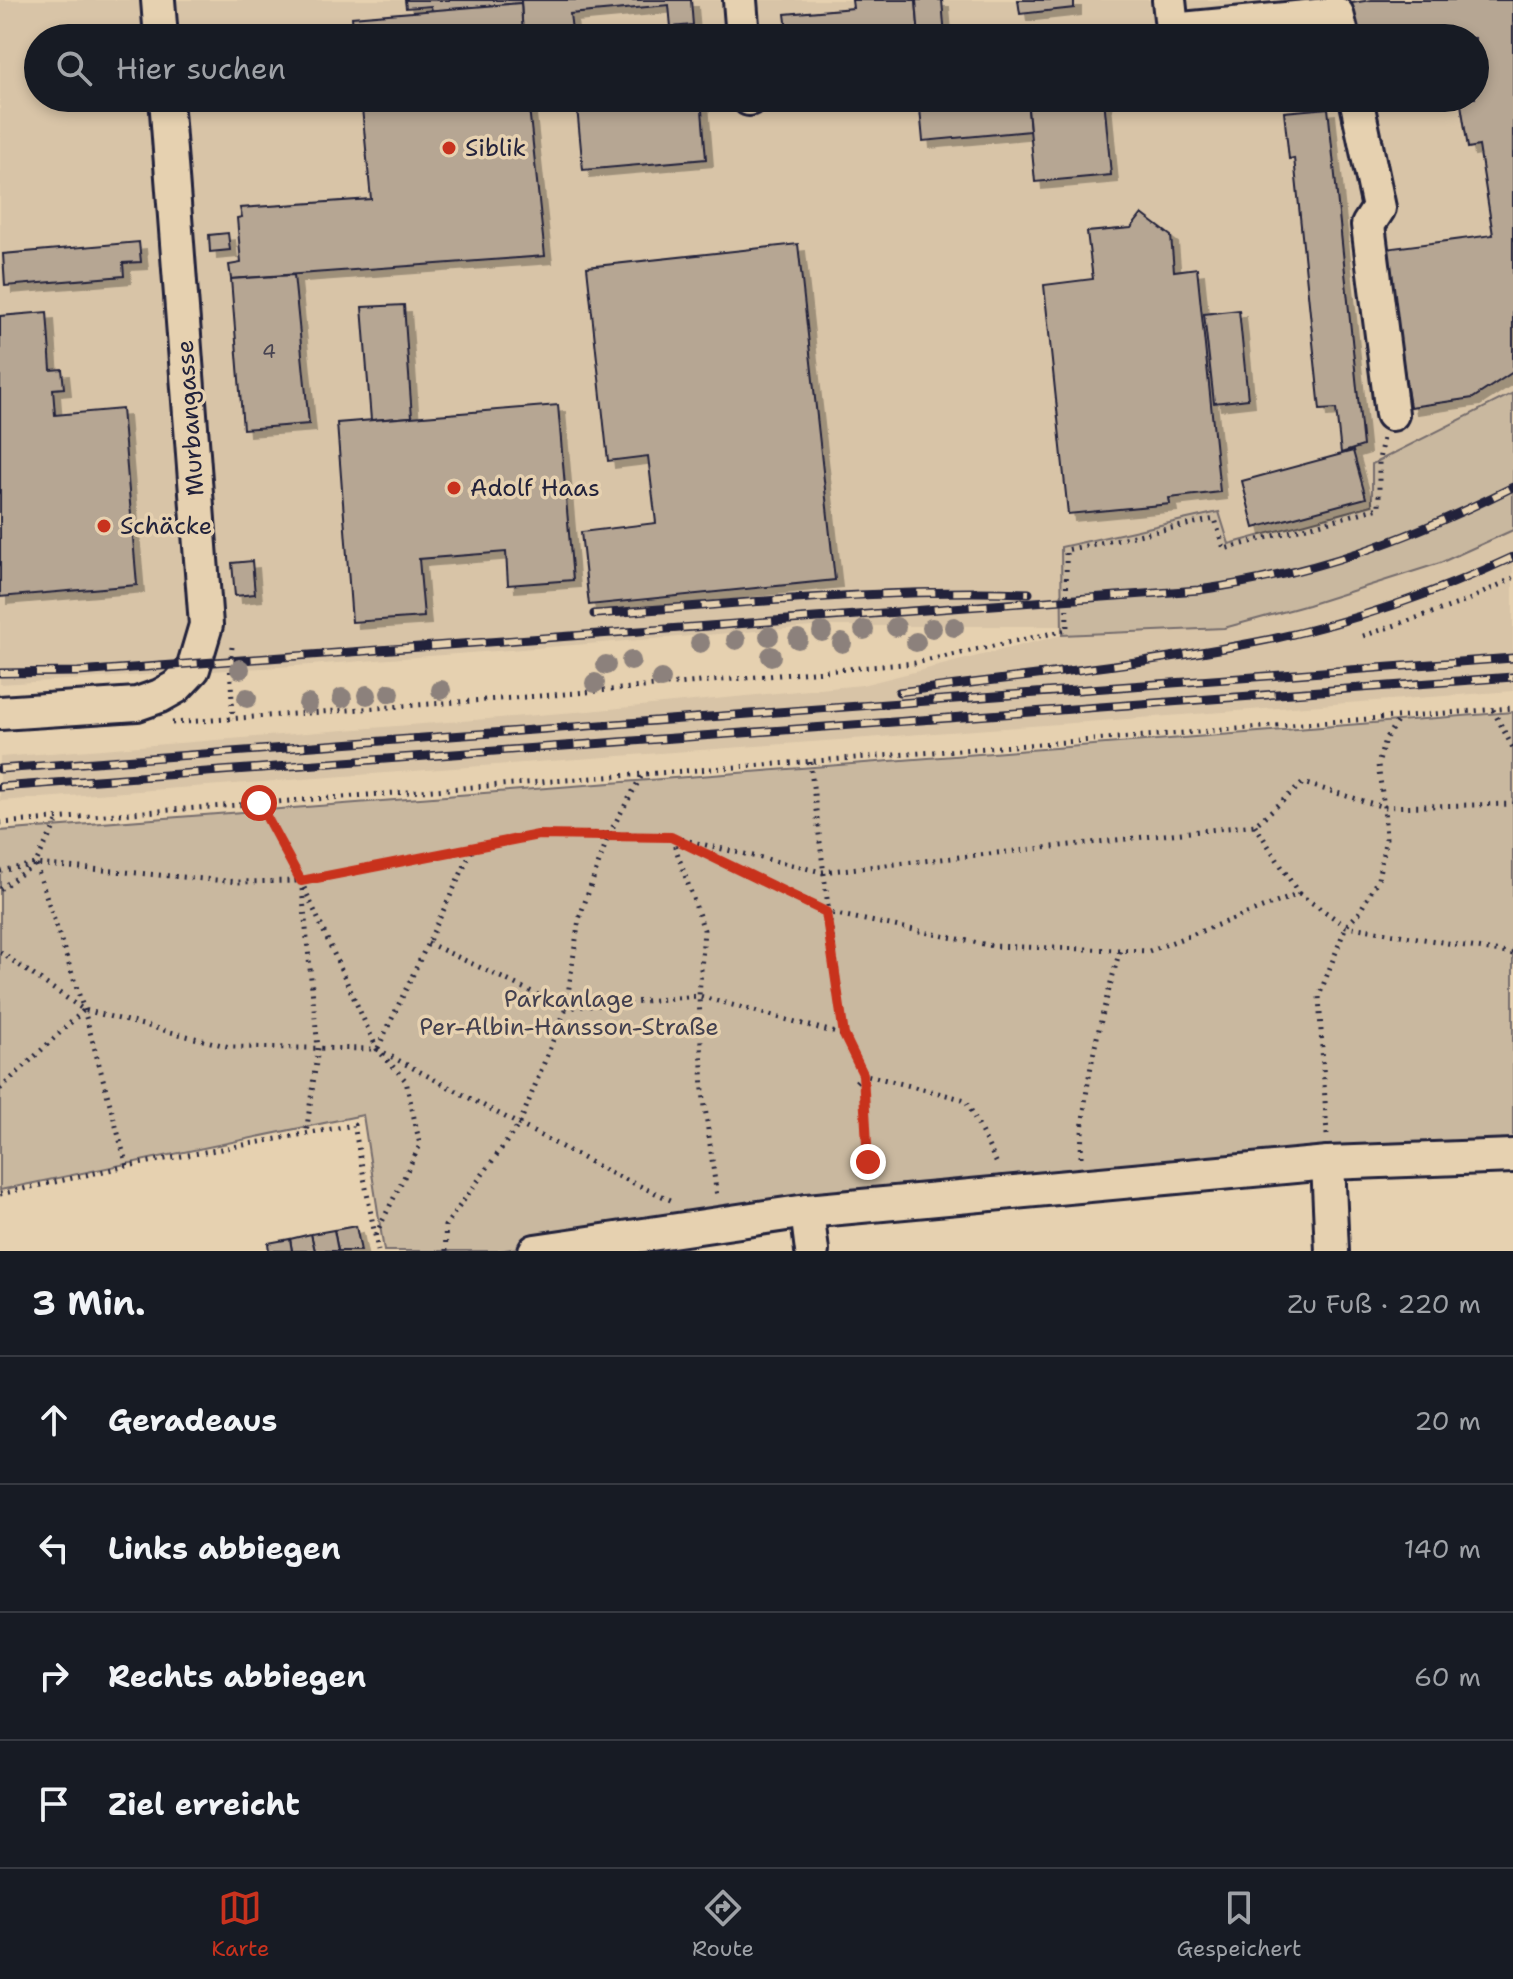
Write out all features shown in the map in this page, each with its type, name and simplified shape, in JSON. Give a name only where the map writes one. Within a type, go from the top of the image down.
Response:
[{"type":"street","points":[[158,0],[160,24]]},
{"type":"street","points":[[740,0],[742,24]]},
{"type":"street","points":[[1171,23],[1337,14],[1340,24]]},
{"type":"street","name":"Murbangasse","points":[[0,713],[137,704],[160,696],[185,679],[195,663],[206,625],[167,112]]},
{"type":"street","points":[[1359,112],[1379,208],[1368,225],[1392,414]]},
{"type":"street","points":[[535,1251],[807,1211],[1328,1163],[1513,1156]]},
{"type":"street","points":[[1328,1163],[1332,1251]]},
{"type":"street","points":[[807,1211],[812,1251]]},
{"type":"path","points":[[171,723],[553,695],[915,663],[1067,630],[1066,550],[1215,519],[1224,549],[1379,508],[1382,423],[1392,414]]},
{"type":"path","points":[[1363,636],[1467,601],[1513,578]]},
{"type":"path","points":[[206,625],[233,635],[230,664],[233,719]]},
{"type":"path","points":[[0,823],[1513,708]]},
{"type":"path","points":[[1493,710],[1513,748]]},
{"type":"path","points":[[1328,1163],[1319,996],[1346,926],[1359,913],[1378,879],[1386,838],[1378,765],[1385,739],[1399,719]]},
{"type":"path","points":[[810,762],[826,912],[844,1035],[863,1074],[871,1205]]},
{"type":"path","points":[[446,1251],[445,1226],[520,1123],[566,1008],[579,919],[609,834],[642,775]]},
{"type":"path","points":[[0,871],[35,864],[238,882],[301,881],[538,835],[609,834],[671,837],[822,872],[1255,825],[1303,783],[1384,807],[1513,804]]},
{"type":"path","points":[[259,803],[301,881],[377,1049],[406,1081],[420,1145],[375,1237]]},
{"type":"path","points":[[0,889],[35,864],[59,818]]},
{"type":"path","points":[[1255,825],[1299,894],[1346,926],[1513,954]]},
{"type":"path","points":[[671,837],[826,912],[993,946],[1149,951],[1299,894]]},
{"type":"path","points":[[671,837],[704,930],[699,996],[703,1092],[722,1224]]},
{"type":"path","points":[[377,1049],[474,846]]},
{"type":"path","points":[[35,864],[84,1010],[127,1166]]},
{"type":"path","points":[[301,881],[318,1048],[306,1134]]},
{"type":"path","points":[[428,943],[566,1008],[699,996],[844,1035]]},
{"type":"path","points":[[1080,1186],[1082,1133],[1098,1029],[1120,950]]},
{"type":"path","points":[[0,952],[84,1010],[230,1047],[377,1049],[607,1171],[678,1204]]},
{"type":"path","points":[[0,1089],[84,1010]]},
{"type":"path","points":[[856,1082],[863,1074]]},
{"type":"path","points":[[863,1074],[966,1100],[1010,1192]]},
{"type":"path","points":[[0,1194],[127,1166],[354,1125],[378,1251]]},
{"type":"path","points":[[860,1157],[868,1162]]},
{"type":"shaded area","points":[[0,0],[1513,0],[1513,393],[1483,409],[1373,505],[1229,544],[1219,513],[1062,547],[1061,626],[824,626],[310,665],[0,684]]},
{"type":"shaded area","points":[[1513,530],[1513,691],[0,801],[0,757],[588,711],[862,685],[1062,635],[1224,628],[1440,563]]},
{"type":"green space","points":[[1513,393],[1513,530],[1440,563],[1224,628],[1062,635],[1061,547],[1219,512],[1229,544],[1372,505],[1372,464]]},
{"type":"green space","name":"Parkanlage Per-Albin-Hansson-Straße","points":[[1513,712],[1513,1153],[817,1203],[498,1251],[384,1251],[363,1115],[0,1190],[0,831]]},
{"type":"building","points":[[405,0],[521,0],[521,3],[432,11],[431,6],[406,8]]},
{"type":"building","points":[[521,0],[691,0],[693,24],[671,24],[669,5],[570,14],[571,24],[522,24]]},
{"type":"building","points":[[852,0],[916,0],[918,24],[786,24],[785,14],[853,8]]},
{"type":"building","points":[[916,0],[942,0],[944,24],[918,24]]},
{"type":"building","points":[[1018,0],[1074,0],[1074,8],[1020,14]]},
{"type":"building","points":[[1371,0],[1513,0],[1513,372],[1473,398],[1410,407],[1385,249],[1493,235],[1479,146],[1468,148],[1462,112],[1489,112],[1489,24],[1355,24],[1352,3]]},
{"type":"building","points":[[521,3],[522,24],[353,24],[352,17]]},
{"type":"building","name":"Siblik","points":[[362,112],[530,112],[545,256],[231,279],[229,265],[241,263],[237,218],[242,217],[240,208],[371,199]]},
{"type":"building","points":[[577,112],[702,112],[706,159],[583,170]]},
{"type":"building","points":[[920,112],[1028,112],[1030,131],[923,141]]},
{"type":"building","points":[[1028,112],[1105,112],[1111,175],[1035,182]]},
{"type":"building","points":[[1284,112],[1328,112],[1363,446],[1341,453],[1336,409],[1320,410],[1294,158],[1289,159]]},
{"type":"building","points":[[1142,214],[1171,236],[1174,271],[1197,268],[1220,492],[1169,498],[1170,504],[1068,514],[1044,285],[1093,279],[1087,232],[1131,228]]},
{"type":"building","points":[[228,233],[230,250],[210,252],[209,235]]},
{"type":"building","points":[[139,242],[141,262],[123,263],[124,276],[5,286],[3,254]]},
{"type":"building","points":[[798,244],[835,580],[589,605],[581,532],[656,523],[648,456],[608,461],[587,267]]},
{"type":"building","points":[[294,275],[309,424],[243,429],[231,279]]},
{"type":"building","points":[[404,305],[412,417],[371,420],[362,307]]},
{"type":"building","points":[[1239,310],[1248,399],[1214,403],[1204,314]]},
{"type":"building","points":[[47,312],[51,370],[62,369],[64,388],[53,389],[55,415],[122,409],[137,585],[0,597],[0,316]]},
{"type":"building","name":"Adolf Haas","points":[[558,405],[573,580],[508,585],[506,552],[419,559],[424,617],[352,622],[337,423]]},
{"type":"building","points":[[1353,451],[1366,498],[1254,528],[1242,481]]},
{"type":"building","points":[[252,561],[255,594],[235,596],[232,563]]},
{"type":"building","points":[[356,1226],[361,1251],[338,1251],[334,1230]]},
{"type":"building","points":[[334,1230],[338,1251],[315,1251],[311,1234]]},
{"type":"building","points":[[311,1234],[315,1251],[292,1251],[290,1239]]},
{"type":"building","points":[[290,1239],[292,1251],[269,1251],[268,1243]]},
{"type":"railway","points":[[0,673],[78,672],[1199,590],[1283,574],[1360,552],[1436,523],[1513,487]]},
{"type":"railway","points":[[899,692],[1133,663],[1272,639],[1395,605],[1513,557]]},
{"type":"railway","points":[[594,614],[866,595],[1029,593]]},
{"type":"railway","points":[[0,769],[1513,658]]},
{"type":"railway","points":[[0,787],[1513,677]]},
{"type":"place","name":"Siblik","points":[[449,148]]},
{"type":"place","name":"Adolf Haas","points":[[454,488]]},
{"type":"place","name":"Schäcke","points":[[104,526]]},
{"type":"route","points":[[259,803],[301,881],[538,835],[671,837],[826,912],[844,1035],[863,1074],[868,1162]]}]
